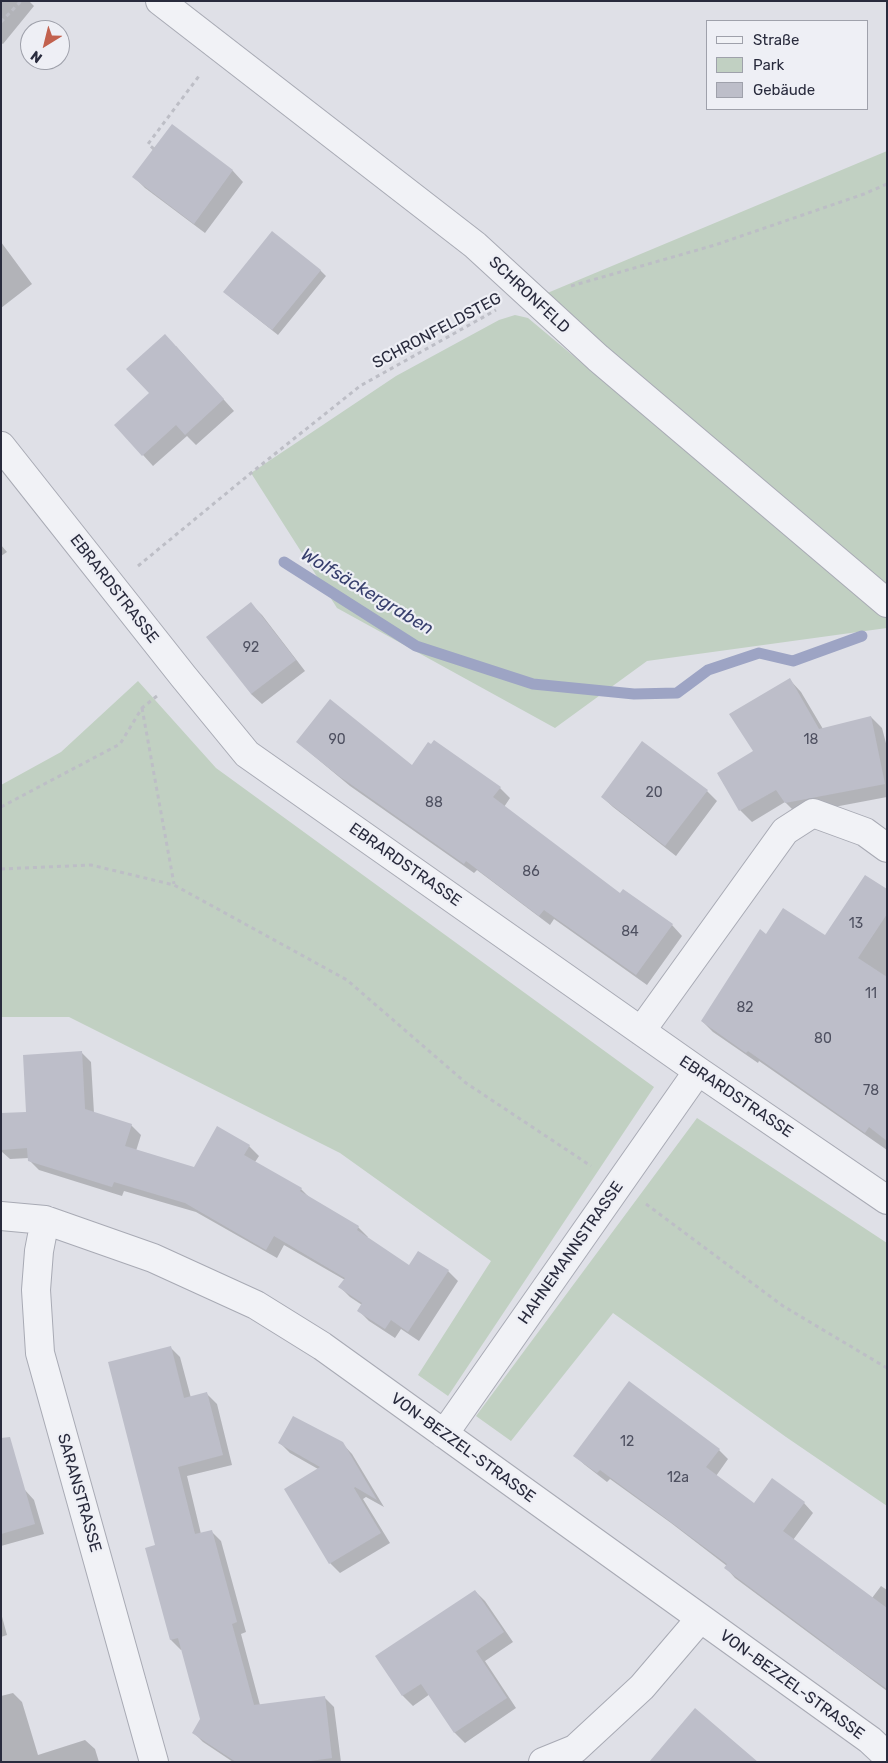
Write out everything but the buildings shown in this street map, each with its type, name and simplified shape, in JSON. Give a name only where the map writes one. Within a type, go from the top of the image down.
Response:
[{"type":"street","name":"SCHRONFELD","points":[[160,1],[475,245],[598,358],[887,603]]},
{"type":"street","name":"EBRARDSTRASSE","points":[[1,446],[183,676],[248,754],[698,1071],[887,1200]]},
{"type":"street","points":[[641,1031],[785,831],[813,813],[865,832],[887,848]]},
{"type":"street","name":"HAHNEMANNSTRASSE","points":[[444,1434],[698,1071]]},
{"type":"street","name":"VON-BEZZEL-STRASSE","points":[[1,1216],[45,1220],[153,1258],[256,1305],[322,1346],[870,1740],[887,1756]]},
{"type":"street","name":"SARANSTRASSE","points":[[45,1220],[39,1252],[36,1290],[40,1353],[154,1762]]},
{"type":"street","points":[[543,1762],[575,1749],[642,1687],[700,1619]]},
{"type":"path","points":[[1,22],[21,1]]},
{"type":"path","points":[[154,148],[148,144],[200,75]]},
{"type":"path","name":"SCHRONFELDSTEG","points":[[112,586],[360,386],[495,310],[583,282],[715,245],[864,194],[887,184]]},
{"type":"path","points":[[1,807],[120,744],[142,708],[183,676]]},
{"type":"path","points":[[142,708],[174,885]]},
{"type":"path","points":[[1,869],[92,865],[174,885],[346,980],[466,1083],[620,1184],[783,1306],[887,1368]]},
{"type":"green space","points":[[887,151],[887,603],[533,299]]},
{"type":"green space","points":[[515,315],[528,318],[887,618],[887,628],[647,661],[555,728],[337,608],[251,473],[396,376],[499,320]]},
{"type":"green space","points":[[138,681],[216,768],[654,1087],[448,1396],[418,1375],[491,1261],[340,1153],[69,1017],[1,1017],[1,785],[61,752]]},
{"type":"green space","points":[[697,1118],[887,1243],[887,1506],[786,1437],[613,1313],[511,1441],[476,1416]]},
{"type":"waterway","name":"Wolfsäckergraben","points":[[284,562],[416,646],[533,684],[634,694],[677,693],[708,670],[759,653],[793,661],[862,636]]}]
